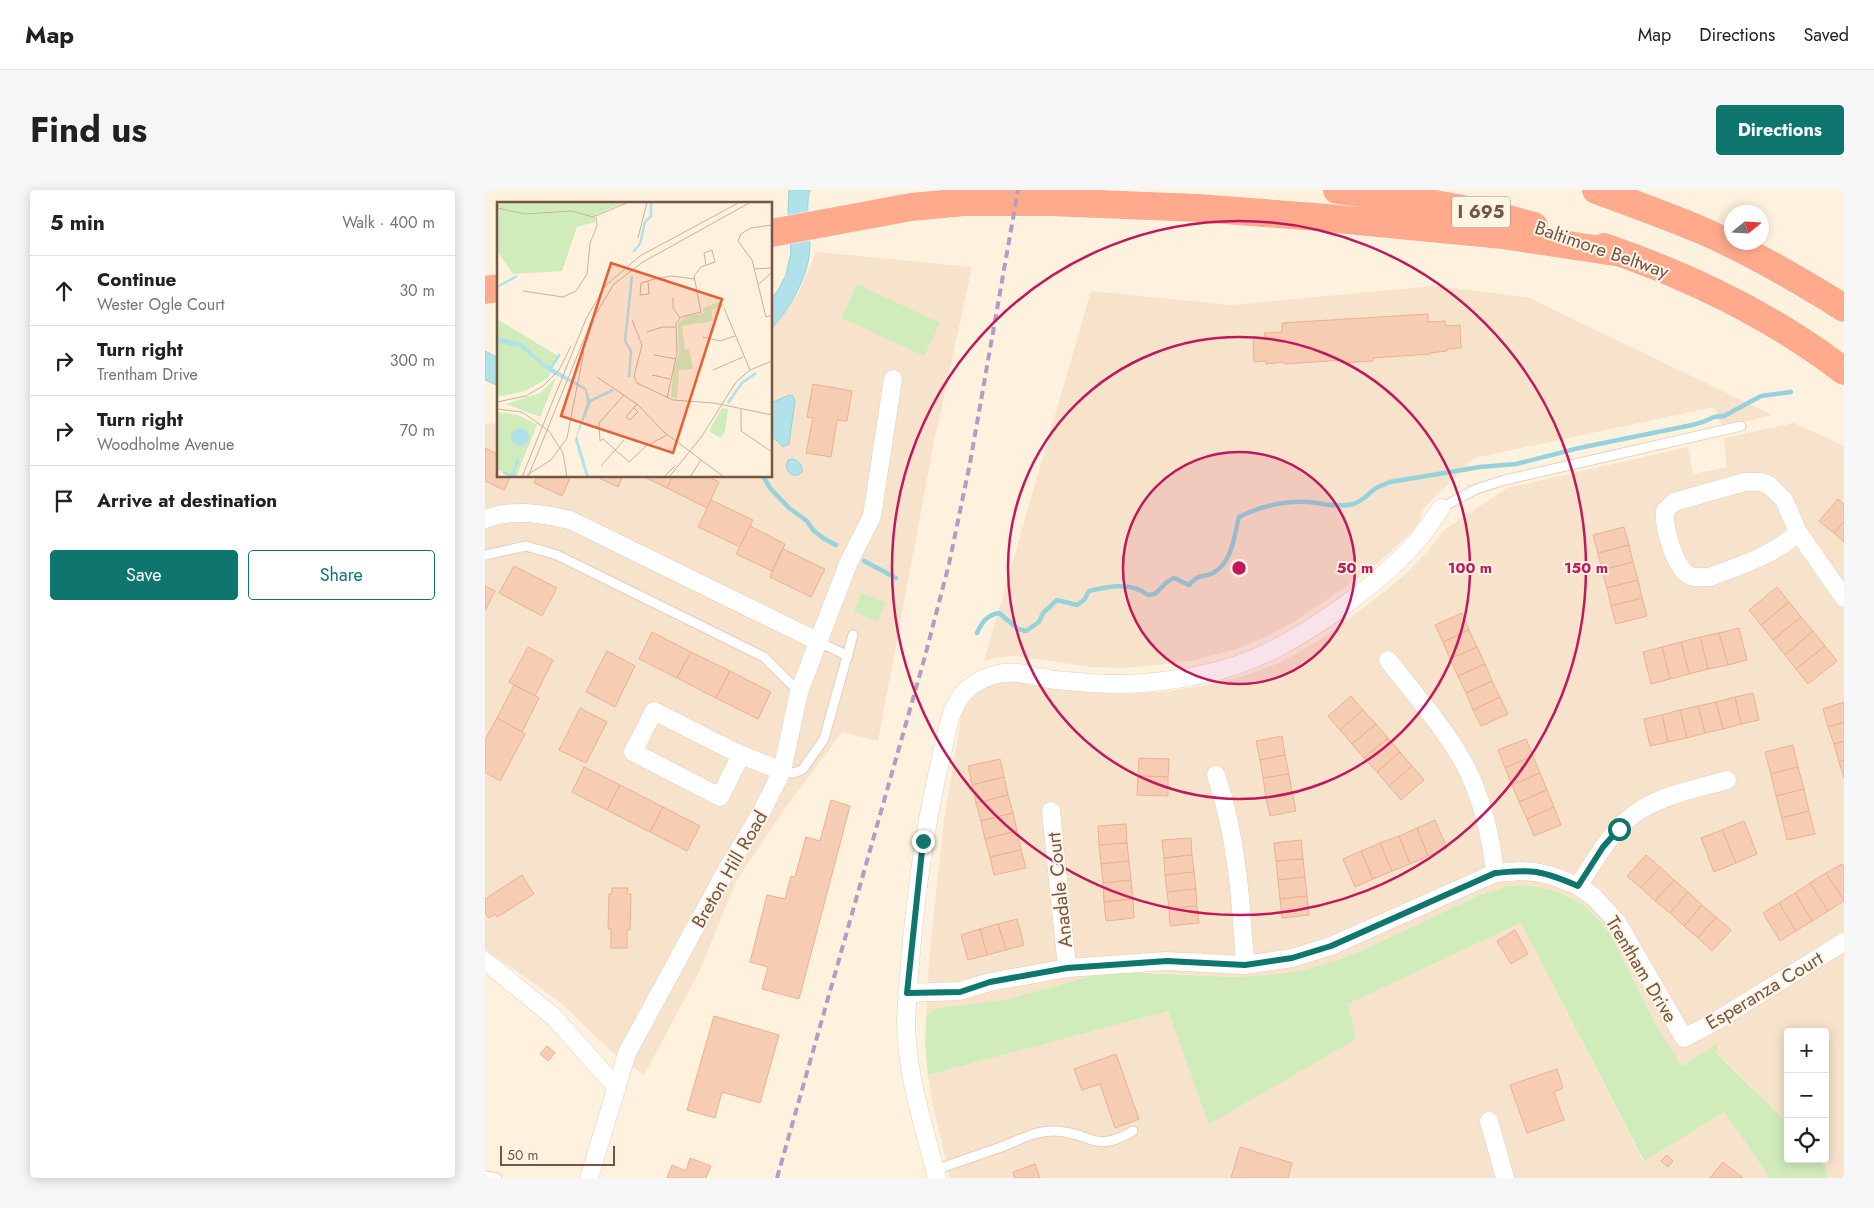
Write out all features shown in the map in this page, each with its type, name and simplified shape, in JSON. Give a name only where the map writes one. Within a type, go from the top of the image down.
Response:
[{"type":"highway","name":"Baltimore Beltway","points":[[1337,190],[1420,201],[1495,214],[1621,253],[1682,276],[1764,318],[1822,354],[1844,371]]},
{"type":"highway","points":[[1596,190],[1704,232],[1751,254],[1844,308]]},
{"type":"highway","points":[[773,232],[911,206],[965,202],[1048,202],[1198,208],[1426,227],[1502,235],[1621,253]]},
{"type":"street","name":"Breton Hill Road","points":[[589,1178],[627,1053],[726,871],[760,815],[782,771],[799,692],[848,564],[872,516],[893,379]]},
{"type":"street","points":[[1798,532],[1788,542],[1768,552],[1716,574],[1700,578],[1690,576],[1679,566],[1664,518],[1665,511],[1669,505],[1682,500],[1745,482],[1761,482],[1769,485],[1784,500],[1798,532],[1844,598]]},
{"type":"street","points":[[936,1174],[910,1071],[906,1044],[907,993],[923,841],[930,802],[952,710],[962,695],[975,683],[988,676],[1014,672],[1055,680],[1121,684],[1200,675],[1239,665],[1271,652],[1301,635],[1379,579],[1401,560],[1441,508]]},
{"type":"street","points":[[485,519],[531,512],[570,520],[819,642]]},
{"type":"street","points":[[1388,660],[1445,733],[1467,770],[1486,820],[1492,846],[1495,873]]},
{"type":"street","points":[[741,755],[720,797],[633,752],[654,711],[741,755],[782,771]]},
{"type":"street","points":[[1216,775],[1226,804],[1234,844],[1245,965]]},
{"type":"street","points":[[1578,886],[1603,847],[1619,829],[1642,809],[1673,796],[1727,780]]},
{"type":"street","name":"Anadale Court","points":[[1051,811],[1067,968]]},
{"type":"street","name":"Trentham Drive","points":[[907,993],[960,992],[990,982],[1067,968],[1167,961],[1245,965],[1292,958],[1331,946],[1495,873],[1521,871],[1553,876],[1578,886],[1594,897],[1617,922],[1684,1038]]},
{"type":"street","name":"Esperanza Court","points":[[1684,1038],[1716,1021],[1844,942]]},
{"type":"street","points":[[485,961],[554,1017],[617,1088]]},
{"type":"street","points":[[1489,1121],[1505,1178]]},
{"type":"lane","points":[[1441,508],[1476,488],[1505,480],[1741,426]]},
{"type":"lane","points":[[485,554],[526,546],[557,555],[764,657],[799,692]]},
{"type":"lane","points":[[782,771],[794,773],[803,770],[824,739],[853,635]]},
{"type":"lane","points":[[819,642],[848,656]]},
{"type":"lane","points":[[936,1174],[1045,1131],[1065,1132],[1095,1142],[1119,1139],[1133,1131]]},
{"type":"lane","points":[[485,1176],[497,1178]]},
{"type":"shaded area","points":[[816,252],[972,267],[934,442],[878,741],[842,732],[784,810],[736,881],[699,972],[644,1075],[612,1052],[560,1002],[485,949],[485,424],[497,423],[497,478],[773,478],[773,329],[799,292]]},
{"type":"shaded area","points":[[1434,286],[1527,297],[1772,415],[1723,427],[1714,407],[1474,458],[1422,510],[1421,519],[1412,532],[1371,569],[1294,622],[1264,638],[1236,649],[1195,660],[1120,668],[1091,667],[1016,656],[984,661],[1091,291],[1231,305]]},
{"type":"shaded area","points":[[1794,423],[1844,446],[1844,1178],[1826,1178],[1829,1174],[1822,1163],[1829,1163],[1829,1028],[1784,1028],[1784,1119],[1716,1052],[1718,1044],[1682,1066],[1657,1027],[1612,937],[1596,917],[1582,904],[1561,893],[1535,886],[1482,894],[1361,951],[1304,970],[1272,975],[1235,977],[1150,972],[1091,976],[1004,1000],[937,1008],[926,1017],[929,960],[944,821],[962,713],[969,701],[981,690],[994,684],[1018,682],[1055,688],[1122,694],[1162,692],[1203,686],[1244,676],[1279,663],[1310,646],[1338,627],[1411,569],[1443,531],[1507,488],[1688,447],[1693,474],[1727,467],[1724,438]]},
{"type":"shaded area","points":[[1521,923],[1643,1161],[1724,1112],[1770,1178],[950,1178],[928,1075],[1168,1011],[1209,1123],[1348,1004]]},
{"type":"green space","points":[[857,284],[940,323],[924,356],[842,318]]},
{"type":"green space","points":[[861,593],[885,602],[878,621],[854,612]]},
{"type":"green space","points":[[1509,886],[1535,886],[1561,893],[1582,904],[1596,917],[1612,937],[1657,1027],[1682,1066],[1718,1043],[1716,1053],[1784,1119],[1784,1163],[1822,1163],[1829,1174],[1826,1178],[1770,1178],[1724,1112],[1644,1161],[1521,923],[1348,1004],[1356,1039],[1209,1124],[1168,1011],[928,1075],[925,1046],[926,1017],[937,1008],[1004,1000],[1091,976],[1121,972],[1235,977],[1272,975],[1304,970],[1361,951],[1482,894]]},
{"type":"water","points":[[789,190],[810,190],[808,210],[810,244],[807,267],[798,290],[786,311],[773,327],[773,296],[786,275],[791,252],[788,211]]},
{"type":"water","points":[[485,351],[497,357],[497,385],[485,380]]},
{"type":"water","points":[[789,395],[793,396],[795,401],[789,444],[783,447],[773,437],[773,402]]},
{"type":"water","points":[[793,459],[799,462],[802,467],[802,472],[798,475],[793,475],[787,469],[788,460]]},
{"type":"building","points":[[1428,314],[1428,322],[1445,321],[1446,326],[1460,325],[1461,348],[1447,349],[1447,351],[1430,354],[1373,358],[1373,361],[1342,363],[1342,360],[1284,364],[1284,362],[1266,364],[1266,361],[1254,362],[1253,339],[1265,338],[1264,333],[1282,332],[1282,323]]},
{"type":"building","points":[[813,384],[852,391],[847,421],[837,420],[831,457],[806,453],[813,418],[807,417]]},
{"type":"building","points":[[485,448],[497,454],[497,478],[510,478],[504,490],[485,481]]},
{"type":"building","points":[[536,478],[570,478],[562,496],[534,483]]},
{"type":"building","points":[[599,478],[622,478],[618,487]]},
{"type":"building","points":[[646,478],[672,478],[667,488]]},
{"type":"building","points":[[672,478],[711,478],[719,482],[707,508],[667,488]]},
{"type":"building","points":[[1838,499],[1844,504],[1844,522],[1834,533],[1819,521]]},
{"type":"building","points":[[711,500],[753,520],[740,547],[698,527]]},
{"type":"building","points":[[1844,522],[1844,542],[1834,533]]},
{"type":"building","points":[[750,526],[785,544],[772,571],[736,554]]},
{"type":"building","points":[[1624,527],[1629,545],[1598,553],[1593,535]]},
{"type":"building","points":[[1629,545],[1633,562],[1602,570],[1598,553]]},
{"type":"building","points":[[783,549],[825,569],[811,597],[770,577]]},
{"type":"building","points":[[1633,562],[1638,580],[1607,588],[1602,570]]},
{"type":"building","points":[[514,566],[557,588],[542,616],[499,593]]},
{"type":"building","points":[[1638,580],[1642,598],[1611,606],[1607,588]]},
{"type":"building","points":[[485,586],[495,591],[485,611]]},
{"type":"building","points":[[1777,587],[1789,602],[1761,625],[1749,610]]},
{"type":"building","points":[[1642,598],[1647,616],[1616,624],[1611,606]]},
{"type":"building","points":[[1789,602],[1801,617],[1773,640],[1761,625]]},
{"type":"building","points":[[1462,613],[1469,630],[1443,642],[1435,625]]},
{"type":"building","points":[[1801,617],[1813,631],[1785,655],[1773,640]]},
{"type":"building","points":[[1739,628],[1747,660],[1728,665],[1719,633]]},
{"type":"building","points":[[1469,630],[1477,647],[1450,659],[1443,642]]},
{"type":"building","points":[[1813,631],[1825,646],[1796,669],[1785,655]]},
{"type":"building","points":[[652,632],[691,652],[677,678],[639,659]]},
{"type":"building","points":[[1719,633],[1728,665],[1708,669],[1700,637]]},
{"type":"building","points":[[1700,637],[1708,669],[1689,674],[1681,642]]},
{"type":"building","points":[[1681,642],[1689,674],[1670,679],[1662,647]]},
{"type":"building","points":[[1825,646],[1837,661],[1808,684],[1796,669]]},
{"type":"building","points":[[528,647],[553,660],[535,696],[509,682]]},
{"type":"building","points":[[1477,647],[1485,664],[1458,676],[1450,659]]},
{"type":"building","points":[[1662,647],[1670,679],[1651,684],[1643,652]]},
{"type":"building","points":[[607,651],[635,666],[615,707],[586,692]]},
{"type":"building","points":[[691,652],[730,671],[716,698],[677,678]]},
{"type":"building","points":[[1485,664],[1492,681],[1466,693],[1458,676]]},
{"type":"building","points":[[730,671],[771,692],[758,719],[716,698]]},
{"type":"building","points":[[1492,681],[1500,697],[1473,710],[1466,693]]},
{"type":"building","points":[[514,685],[539,698],[522,732],[497,718]]},
{"type":"building","points":[[1753,693],[1759,720],[1741,724],[1735,697]]},
{"type":"building","points":[[1351,696],[1363,710],[1340,730],[1328,716]]},
{"type":"building","points":[[1500,697],[1508,714],[1481,726],[1473,710]]},
{"type":"building","points":[[1735,697],[1741,724],[1723,729],[1716,702]]},
{"type":"building","points":[[1716,702],[1723,729],[1705,733],[1698,706]]},
{"type":"building","points":[[1844,702],[1844,722],[1828,727],[1823,709]]},
{"type":"building","points":[[1698,706],[1705,733],[1687,738],[1680,710]]},
{"type":"building","points":[[580,708],[607,722],[586,763],[559,750]]},
{"type":"building","points":[[1363,710],[1376,724],[1352,744],[1340,730]]},
{"type":"building","points":[[1680,710],[1687,738],[1668,742],[1662,715]]},
{"type":"building","points":[[1662,715],[1668,742],[1650,746],[1644,719]]},
{"type":"building","points":[[497,718],[525,734],[500,781],[485,772],[485,740]]},
{"type":"building","points":[[1844,722],[1844,741],[1834,744],[1828,727]]},
{"type":"building","points":[[1376,724],[1388,738],[1364,758],[1352,744]]},
{"type":"building","points":[[1282,736],[1285,755],[1260,760],[1256,741]]},
{"type":"building","points":[[1388,738],[1400,752],[1377,772],[1364,758]]},
{"type":"building","points":[[1526,739],[1533,756],[1505,768],[1498,750]]},
{"type":"building","points":[[1844,741],[1844,760],[1839,762],[1834,744]]},
{"type":"building","points":[[1793,745],[1798,767],[1771,774],[1765,752]]},
{"type":"building","points":[[1400,752],[1412,766],[1389,786],[1377,772]]},
{"type":"building","points":[[1285,755],[1289,774],[1263,778],[1260,760]]},
{"type":"building","points":[[1533,756],[1540,773],[1512,785],[1505,768]]},
{"type":"building","points":[[1139,758],[1169,759],[1168,777],[1138,776]]},
{"type":"building","points":[[1000,759],[1004,777],[972,785],[968,766]]},
{"type":"building","points":[[1844,760],[1844,778],[1839,762]]},
{"type":"building","points":[[1412,766],[1424,780],[1401,800],[1389,786]]},
{"type":"building","points":[[584,767],[620,785],[607,810],[572,792]]},
{"type":"building","points":[[1798,767],[1804,789],[1776,796],[1771,774]]},
{"type":"building","points":[[1540,773],[1547,790],[1519,802],[1512,785]]},
{"type":"building","points":[[1289,774],[1292,792],[1266,797],[1263,778]]},
{"type":"building","points":[[1138,776],[1168,777],[1168,796],[1137,795]]},
{"type":"building","points":[[1004,777],[1008,795],[976,803],[972,785]]},
{"type":"building","points":[[620,785],[663,807],[650,832],[607,810]]},
{"type":"building","points":[[1804,789],[1809,811],[1782,818],[1776,796]]},
{"type":"building","points":[[1547,790],[1554,807],[1527,819],[1519,802]]},
{"type":"building","points":[[1292,792],[1296,811],[1270,816],[1266,797]]},
{"type":"building","points":[[1008,795],[1013,813],[981,821],[976,803]]},
{"type":"building","points":[[831,800],[850,806],[799,999],[762,989],[768,967],[750,962],[767,895],[785,899],[791,876],[795,877],[806,837],[820,841]]},
{"type":"building","points":[[663,807],[700,826],[687,851],[650,832]]},
{"type":"building","points":[[1554,807],[1561,825],[1534,836],[1527,819]]},
{"type":"building","points":[[1809,811],[1815,834],[1787,840],[1782,818]]},
{"type":"building","points":[[1013,813],[1017,831],[985,839],[981,821]]},
{"type":"building","points":[[1435,820],[1447,848],[1428,856],[1417,828]]},
{"type":"building","points":[[1744,821],[1757,854],[1736,863],[1722,830]]},
{"type":"building","points":[[1126,824],[1127,843],[1099,845],[1098,826]]},
{"type":"building","points":[[1417,828],[1428,856],[1410,864],[1399,836]]},
{"type":"building","points":[[1722,830],[1736,863],[1714,872],[1701,838]]},
{"type":"building","points":[[1017,831],[1021,850],[990,857],[985,839]]},
{"type":"building","points":[[1399,836],[1410,864],[1392,871],[1380,843]]},
{"type":"building","points":[[1191,838],[1192,855],[1164,858],[1162,840]]},
{"type":"building","points":[[1301,840],[1303,859],[1276,861],[1274,843]]},
{"type":"building","points":[[1127,843],[1129,861],[1101,864],[1099,845]]},
{"type":"building","points":[[1380,843],[1392,871],[1373,879],[1361,851]]},
{"type":"building","points":[[1021,850],[1026,868],[994,875],[990,857]]},
{"type":"building","points":[[1361,851],[1373,879],[1355,887],[1343,859]]},
{"type":"building","points":[[1192,855],[1194,872],[1165,875],[1164,858]]},
{"type":"building","points":[[1646,855],[1660,867],[1641,888],[1627,876]]},
{"type":"building","points":[[1303,859],[1305,877],[1278,880],[1276,861]]},
{"type":"building","points":[[1129,861],[1131,880],[1103,883],[1101,864]]},
{"type":"building","points":[[1842,864],[1844,867],[1844,901],[1826,873]]},
{"type":"building","points":[[1660,867],[1674,880],[1655,901],[1641,888]]},
{"type":"building","points":[[1194,872],[1196,889],[1167,892],[1165,875]]},
{"type":"building","points":[[1826,873],[1844,901],[1828,911],[1810,883]]},
{"type":"building","points":[[522,875],[534,894],[497,917],[495,914],[489,918],[485,913],[485,899]]},
{"type":"building","points":[[1305,877],[1307,896],[1280,899],[1278,880]]},
{"type":"building","points":[[1131,880],[1133,899],[1104,902],[1103,883]]},
{"type":"building","points":[[1674,880],[1688,892],[1670,913],[1655,901]]},
{"type":"building","points":[[1810,883],[1828,911],[1812,921],[1795,893]]},
{"type":"building","points":[[612,888],[628,888],[627,894],[631,894],[630,930],[627,930],[627,948],[611,948],[611,929],[608,929],[609,894],[612,894]]},
{"type":"building","points":[[1196,889],[1197,906],[1169,909],[1167,892]]},
{"type":"building","points":[[1688,892],[1702,905],[1684,926],[1670,913]]},
{"type":"building","points":[[1795,893],[1812,921],[1796,931],[1779,903]]},
{"type":"building","points":[[1307,896],[1309,915],[1282,918],[1280,899]]},
{"type":"building","points":[[1133,899],[1134,918],[1106,921],[1104,902]]},
{"type":"building","points":[[1779,903],[1796,931],[1780,941],[1763,913]]},
{"type":"building","points":[[1702,905],[1716,917],[1698,938],[1684,926]]},
{"type":"building","points":[[1197,906],[1199,923],[1170,926],[1169,909]]},
{"type":"building","points":[[1716,917],[1731,930],[1712,951],[1698,938]]},
{"type":"building","points":[[1017,919],[1024,945],[1006,950],[998,924]]},
{"type":"building","points":[[998,924],[1006,950],[987,955],[980,929]]},
{"type":"building","points":[[980,929],[987,955],[968,960],[961,935]]},
{"type":"building","points":[[1515,930],[1528,954],[1511,964],[1497,941]]},
{"type":"building","points":[[714,1016],[779,1035],[760,1103],[722,1092],[715,1118],[687,1110]]},
{"type":"building","points":[[547,1046],[555,1053],[548,1061],[540,1054]]},
{"type":"building","points":[[1116,1054],[1139,1119],[1115,1128],[1100,1084],[1082,1090],[1074,1069]]},
{"type":"building","points":[[1557,1069],[1563,1088],[1554,1092],[1564,1120],[1527,1133],[1510,1085]]},
{"type":"building","points":[[1240,1147],[1292,1163],[1288,1178],[1231,1178]]},
{"type":"building","points":[[1667,1155],[1673,1161],[1668,1167],[1661,1161]]},
{"type":"building","points":[[690,1158],[711,1166],[706,1178],[667,1178],[672,1165],[686,1171]]},
{"type":"building","points":[[1723,1162],[1743,1178],[1710,1178]]},
{"type":"building","points":[[1035,1164],[1040,1178],[1015,1178],[1013,1172]]},
{"type":"waterway","points":[[977,633],[985,620],[991,615],[999,613],[1018,629],[1026,631],[1039,622],[1043,613],[1057,600],[1077,605],[1084,600],[1089,591],[1097,589],[1120,586],[1134,588],[1148,595],[1155,594],[1174,578],[1189,585],[1198,577],[1209,575],[1220,568],[1232,548],[1239,517],[1255,510],[1298,502],[1336,505],[1353,504],[1363,499],[1376,488],[1390,482],[1480,467],[1516,464],[1579,448],[1692,425],[1714,417],[1724,416],[1761,396],[1791,392]]},
{"type":"waterway","points":[[764,478],[770,488],[789,508],[807,521],[813,530],[823,538],[836,545]]},
{"type":"waterway","points":[[864,561],[896,578]]},
{"type":"railway","points":[[777,1178],[924,660],[949,564],[970,463],[1018,190]]},
{"type":"route","points":[[923,841],[907,993],[960,992],[990,982],[1067,968],[1167,961],[1245,965],[1292,958],[1331,946],[1495,873],[1535,872],[1553,876],[1578,886],[1603,847],[1619,829]]}]
